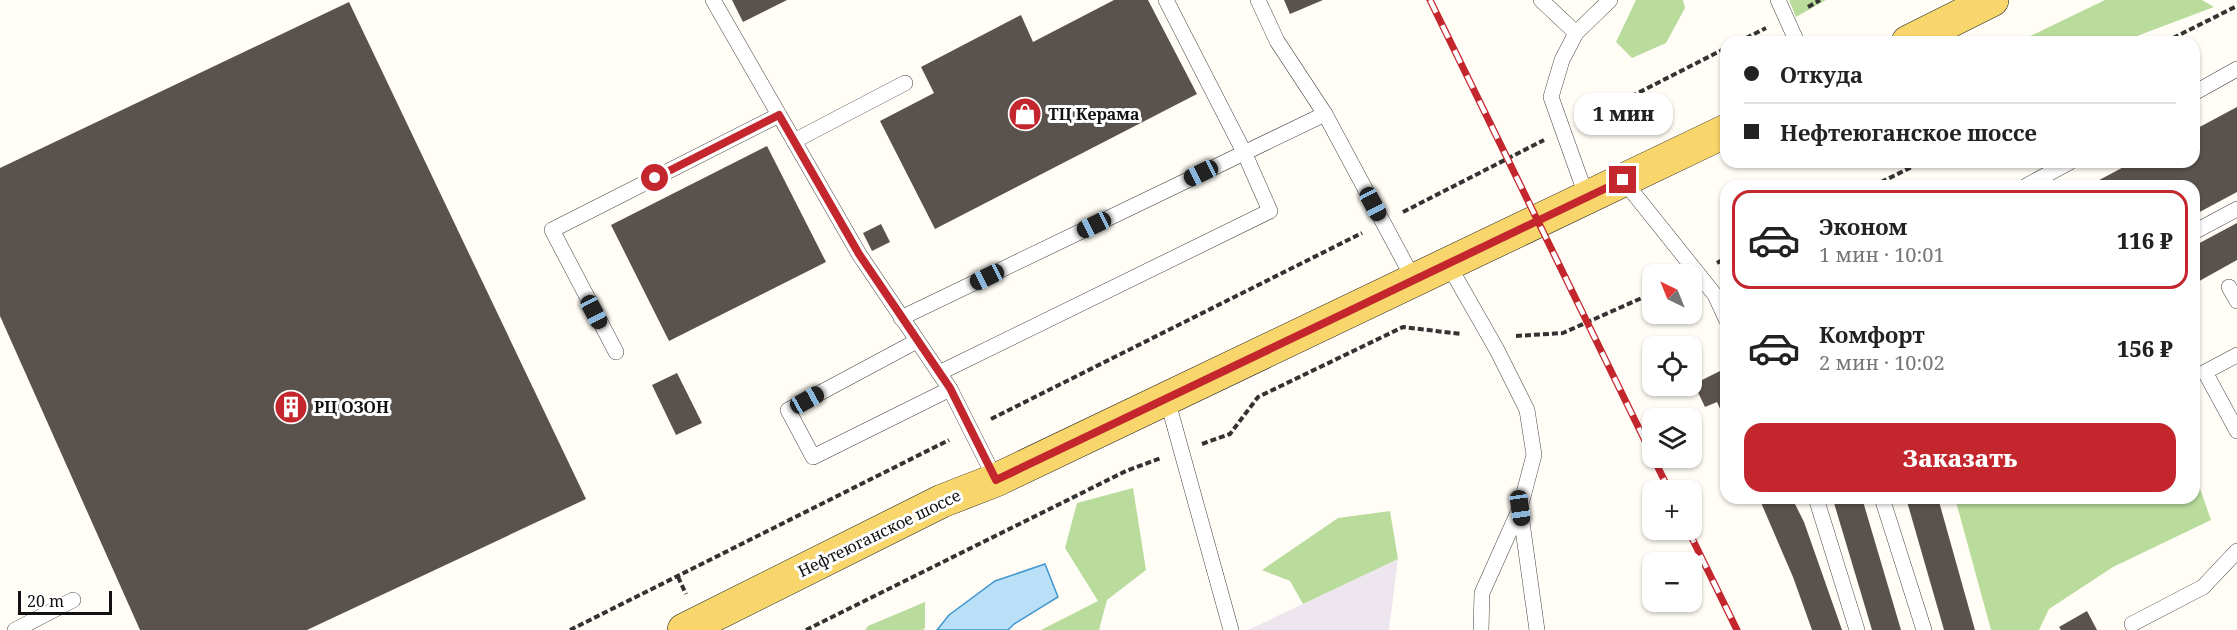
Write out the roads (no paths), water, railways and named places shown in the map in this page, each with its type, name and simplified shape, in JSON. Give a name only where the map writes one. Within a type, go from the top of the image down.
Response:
[{"type":"main road","points":[[1920,36],[1992,0]]},
{"type":"main road","name":"Нефтеюганское шоссе","points":[[684,630],[942,501],[996,480],[1720,134]]},
{"type":"lane","points":[[713,0],[859,254],[950,388],[996,480]]},
{"type":"lane","points":[[939,373],[1270,211],[1244,152],[1166,0]]},
{"type":"lane","points":[[1258,0],[1277,41],[1325,114],[1414,280]]},
{"type":"lane","points":[[1541,0],[1576,33]]},
{"type":"lane","points":[[1587,198],[1551,97],[1562,60],[1576,33],[1610,0]]},
{"type":"lane","points":[[1778,0],[1794,36]]},
{"type":"lane","points":[[2200,90],[2237,69]]},
{"type":"lane","points":[[794,141],[905,83]]},
{"type":"lane","points":[[901,318],[1325,114]]},
{"type":"lane","points":[[616,352],[552,230],[779,115]]},
{"type":"lane","points":[[2037,180],[2059,168]]},
{"type":"lane","points":[[1623,180],[1714,295],[1720,307]]},
{"type":"lane","points":[[2200,229],[2237,209]]},
{"type":"lane","points":[[1448,264],[1527,410],[1534,454],[1520,508],[1482,593],[1481,630]]},
{"type":"lane","points":[[2229,286],[2237,301]]},
{"type":"lane","points":[[917,341],[788,410],[813,457],[950,388]]},
{"type":"lane","points":[[2237,355],[2205,372],[2237,431]]},
{"type":"lane","points":[[1167,399],[1231,630]]},
{"type":"lane","points":[[1819,504],[1857,630]]},
{"type":"lane","points":[[1884,504],[1924,630]]},
{"type":"lane","points":[[1520,508],[1537,630]]},
{"type":"lane","points":[[2132,624],[2203,587],[2237,552]]},
{"type":"lane","points":[[15,630],[73,600]]},
{"type":"water","points":[[1045,564],[1058,597],[1008,630],[937,630],[949,615],[995,581]]},
{"type":"railway","points":[[1430,0],[1664,480]]},
{"type":"railway","points":[[1693,540],[1737,630]]},
{"type":"place","name":"ТЦ Керама","points":[[1025,114]]},
{"type":"place","name":"РЦ ОЗОН","points":[[291,407]]}]
